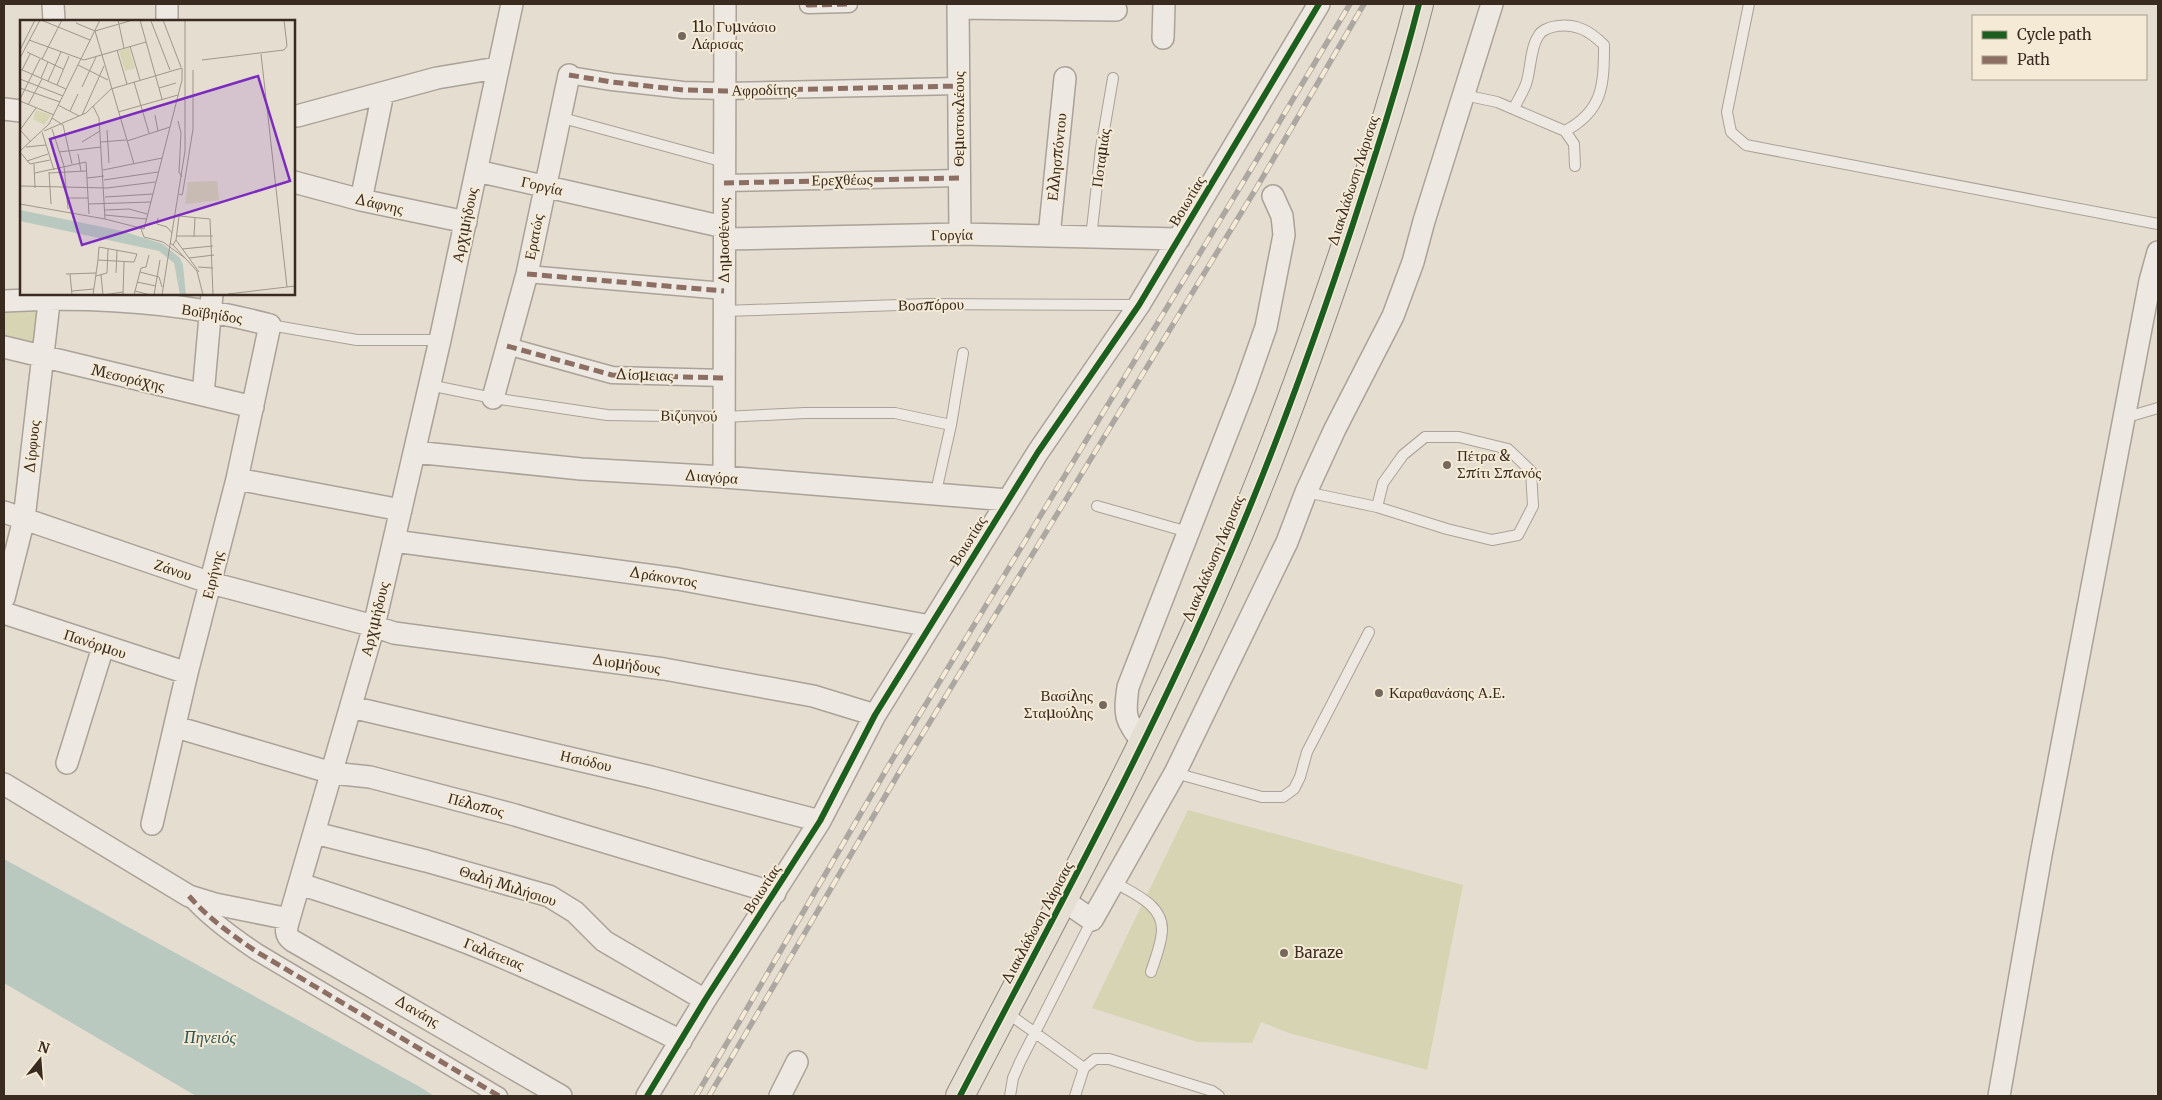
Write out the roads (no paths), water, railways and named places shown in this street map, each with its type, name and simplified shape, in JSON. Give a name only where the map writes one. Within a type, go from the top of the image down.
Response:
[{"type":"main road","name":"Διακλάδωση Λάρισας","points":[[960,1096],[1143,743],[1225,567],[1293,395],[1365,188],[1420,4]]},
{"type":"street","points":[[53,4],[54,20]]},
{"type":"street","points":[[167,4],[167,20]]},
{"type":"street","name":"Αρχιμήδους","points":[[289,919],[374,626],[440,340],[512,4]]},
{"type":"street","name":"Δημοσθένους","points":[[724,477],[725,4]]},
{"type":"street","points":[[808,4],[849,4]]},
{"type":"street","points":[[1163,38],[1164,4]]},
{"type":"street","name":"Βοιωτίας","points":[[647,1096],[705,1000],[820,820],[875,715],[1008,500],[1139,304],[1319,4]]},
{"type":"street","points":[[1063,900],[1092,920],[1175,773],[1287,542],[1306,492],[1335,429],[1393,316],[1413,262],[1492,4]]},
{"type":"street","points":[[958,6],[1116,10]]},
{"type":"street","name":"Θεμιστοκλέους","points":[[958,6],[960,234]]},
{"type":"street","points":[[297,116],[437,78],[497,68]]},
{"type":"street","name":"Αφροδίτης","points":[[569,75],[654,88],[724,91],[959,86]]},
{"type":"street","name":"Ερατώς","points":[[493,398],[527,274],[569,75]]},
{"type":"street","name":"Ελλησπόντου","points":[[1049,236],[1065,78]]},
{"type":"street","points":[[360,200],[383,93]]},
{"type":"street","points":[[4,109],[20,111]]},
{"type":"street","name":"Γοργία","points":[[477,171],[725,233],[960,234],[1179,239]]},
{"type":"street","name":"Ερεχθέως","points":[[724,183],[960,178]]},
{"type":"street","name":"Δάφνης","points":[[295,182],[360,200],[466,222]]},
{"type":"street","points":[[1143,743],[1128,724],[1125,710],[1128,687],[1245,387],[1266,327],[1284,235],[1282,216],[1273,196]]},
{"type":"street","points":[[2000,1096],[2041,855],[2150,281],[2158,252]]},
{"type":"street","points":[[527,274],[724,301]]},
{"type":"street","name":"Βοϊβηίδος","points":[[4,301],[50,296],[134,298],[211,303],[241,317],[270,325]]},
{"type":"street","name":"Δίρφυος","points":[[4,598],[24,519],[50,296]]},
{"type":"street","points":[[203,395],[211,303]]},
{"type":"street","name":"Ειρήνης","points":[[152,824],[237,479],[270,325]]},
{"type":"street","name":"Δίσμειας","points":[[507,346],[612,375],[724,378]]},
{"type":"street","name":"Μεσοράχης","points":[[4,347],[42,358],[253,407]]},
{"type":"street","name":"Διαγόρα","points":[[414,452],[581,469],[724,477],[935,496],[1008,500]]},
{"type":"street","points":[[237,479],[401,510]]},
{"type":"street","name":"Ζάνου","points":[[4,512],[211,583],[374,626]]},
{"type":"street","name":"Δράκοντος","points":[[394,541],[678,579],[930,626]]},
{"type":"street","name":"Πανόρμου","points":[[4,613],[103,647],[188,673]]},
{"type":"street","name":"Διομήδους","points":[[374,626],[394,633],[560,654],[730,680],[813,696],[875,715]]},
{"type":"street","points":[[67,763],[103,647]]},
{"type":"street","name":"Ησιόδου","points":[[351,707],[651,776],[820,820]]},
{"type":"street","name":"Πέλοπος","points":[[176,727],[332,773],[370,777],[516,815],[774,893]]},
{"type":"street","points":[[4,784],[189,896],[207,914],[257,952],[499,1096]]},
{"type":"street","name":"Θαλή Μιλήσιου","points":[[315,833],[426,860],[549,896],[574,912],[604,941],[705,1000]]},
{"type":"street","name":"Γαλάτειας","points":[[300,884],[398,917],[544,974],[681,1041]]},
{"type":"street","points":[[189,896],[215,904],[289,919]]},
{"type":"street","name":"Δανάης","points":[[289,919],[286,931],[289,938],[293,941],[561,1096]]},
{"type":"street","points":[[780,1096],[797,1062]]},
{"type":"lane","points":[[1749,4],[1727,112],[1731,132],[1746,145],[2158,224]]},
{"type":"lane","points":[[1514,108],[1526,83],[1530,60],[1539,34],[1548,28],[1564,25],[1581,28],[1592,33],[1604,45],[1604,76],[1597,101],[1588,117],[1565,131]]},
{"type":"lane","name":"Ποταμιάς","points":[[1091,238],[1101,148],[1113,78]]},
{"type":"lane","points":[[1464,95],[1497,102],[1514,108],[1565,131],[1574,144],[1575,166]]},
{"type":"lane","points":[[560,117],[724,162]]},
{"type":"lane","name":"Βοσπόρου","points":[[724,301],[928,304],[1139,304]]},
{"type":"lane","points":[[270,325],[357,340],[440,340]]},
{"type":"lane","points":[[935,496],[951,425],[963,353]]},
{"type":"lane","name":"Βιζυηνού","points":[[429,385],[493,398],[607,415],[724,417],[805,413],[895,414],[951,425]]},
{"type":"lane","points":[[2124,418],[2158,408]]},
{"type":"lane","points":[[1306,492],[1377,507],[1447,529],[1492,540],[1518,535],[1533,506],[1531,471],[1508,449],[1459,437],[1425,438],[1403,455],[1383,483],[1377,507]]},
{"type":"lane","points":[[1097,506],[1188,532]]},
{"type":"lane","points":[[1175,773],[1262,797],[1283,797],[1297,783],[1307,752],[1369,632]]},
{"type":"lane","points":[[1114,882],[1144,899],[1160,916],[1162,930],[1151,972]]},
{"type":"lane","points":[[1010,1096],[1013,1078],[1092,920]]},
{"type":"lane","points":[[1004,1011],[1084,1068]]},
{"type":"lane","points":[[1075,1096],[1074,1093],[1084,1068],[1095,1059],[1109,1059],[1212,1091],[1219,1096]]},
{"type":"water","name":"Πηνειός","points":[[4,859],[434,1096],[196,1096],[4,983]]},
{"type":"railway","points":[[696,1096],[889,765],[1350,4]]},
{"type":"railway","points":[[709,1096],[900,771],[1257,187],[1364,4]]},
{"type":"place","name":"11ο Γυμνάσιο Λάρισας","points":[[682,36]]},
{"type":"place","name":"Πέτρα & Σπίτι Σπανός","points":[[1447,465]]},
{"type":"place","name":"Καραθανάσης Α.Ε.","points":[[1379,693]]},
{"type":"place","name":"Βασίλης Σταμούλης","points":[[1103,705]]},
{"type":"place","name":"Baraze","points":[[1284,953]]}]
